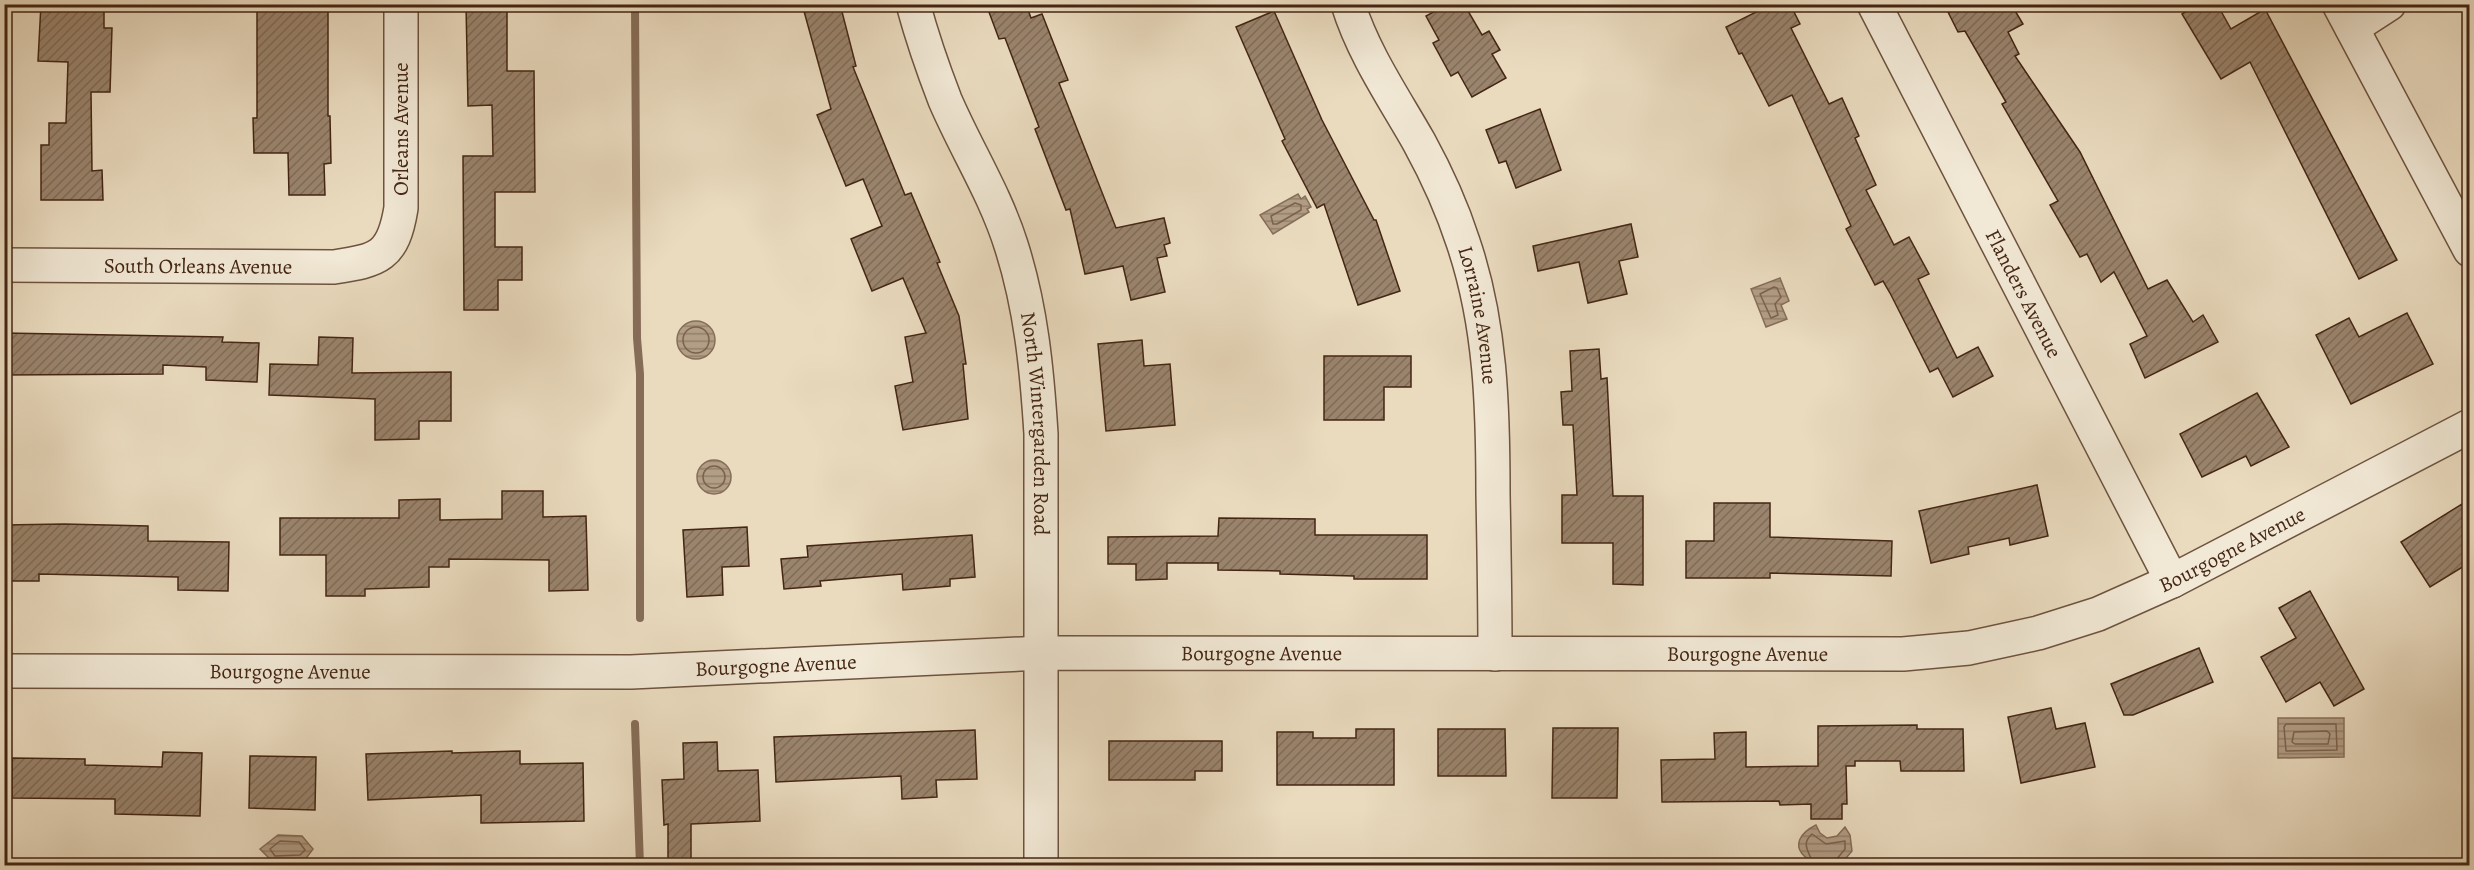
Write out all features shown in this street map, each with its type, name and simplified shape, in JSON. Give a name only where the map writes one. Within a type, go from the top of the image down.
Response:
[{"type":"street","name":"Orleans Avenue","points":[[385,250],[397,231],[401,208],[401,4]]},
{"type":"street","name":"North Wintergarden Road","points":[[913,4],[923,40],[946,101],[1011,244],[1028,307],[1037,370],[1041,434],[1041,866]]},
{"type":"street","name":"Lorraine Avenue","points":[[1348,4],[1382,79],[1439,182],[1463,242],[1480,303],[1490,366],[1494,446],[1495,654]]},
{"type":"street","name":"Flanders Avenue","points":[[1874,4],[2172,581]]},
{"type":"street","points":[[2389,4],[2346,16],[2469,250]]},
{"type":"street","name":"South Orleans Avenue","points":[[4,265],[334,267],[370,262],[385,250]]},
{"type":"street","name":"Bourgogne Avenue","points":[[4,671],[631,672],[1042,653],[1872,655],[1969,648],[2038,633],[2098,614],[2172,581],[2469,426]]},
{"type":"water","points":[[1298,194],[1301,199],[1305,196],[1311,207],[1307,209],[1309,212],[1273,234],[1260,215]]},
{"type":"water","points":[[1780,278],[1789,301],[1781,305],[1787,319],[1766,327],[1751,289]]},
{"type":"water","points":[[696,321],[710,326],[715,340],[710,354],[696,359],[682,354],[677,340],[682,326]]},
{"type":"water","points":[[714,460],[726,465],[731,477],[726,489],[714,494],[702,489],[697,477],[702,465]]},
{"type":"water","points":[[2278,718],[2344,718],[2344,757],[2278,758]]},
{"type":"water","points":[[1816,825],[1820,833],[1827,838],[1837,836],[1845,827],[1850,835],[1852,851],[1841,864],[1817,863],[1802,854],[1799,847],[1800,840],[1805,832]]},
{"type":"water","points":[[278,835],[302,836],[313,849],[304,861],[273,862],[260,849]]},
{"type":"building","points":[[41,4],[104,4],[104,28],[112,28],[110,92],[91,92],[92,171],[102,170],[103,200],[41,200],[41,145],[49,145],[49,123],[66,123],[68,62],[38,61]]},
{"type":"building","points":[[257,4],[328,4],[328,116],[330,116],[331,163],[324,164],[325,195],[289,195],[288,153],[254,153],[253,118],[257,118]]},
{"type":"building","points":[[466,4],[507,4],[507,71],[534,71],[535,192],[495,192],[495,247],[522,247],[522,280],[498,280],[498,310],[464,310],[463,156],[493,156],[492,105],[468,106]]},
{"type":"building","points":[[802,4],[840,4],[856,66],[853,67],[905,195],[911,193],[940,262],[937,263],[959,316],[966,364],[963,364],[968,419],[903,430],[895,386],[913,382],[905,337],[926,333],[903,278],[872,291],[851,239],[882,226],[863,179],[846,186],[817,115],[831,109]]},
{"type":"building","points":[[986,4],[1026,4],[1031,18],[1042,14],[1068,80],[1059,83],[1116,228],[1164,218],[1170,243],[1164,245],[1167,256],[1157,258],[1165,292],[1131,300],[1123,266],[1085,274],[1070,209],[1066,210],[1035,129],[1039,127],[1005,38],[999,39]]},
{"type":"building","points":[[1448,4],[1464,4],[1482,35],[1489,31],[1500,50],[1492,54],[1506,78],[1472,97],[1458,72],[1451,76],[1433,43],[1439,40],[1426,16]]},
{"type":"building","points":[[1772,4],[1790,4],[1800,24],[1791,28],[1829,104],[1842,98],[1859,136],[1855,138],[1876,185],[1866,190],[1894,245],[1909,237],[1929,274],[1918,279],[1957,358],[1978,347],[1993,376],[1953,397],[1938,368],[1930,372],[1883,281],[1875,285],[1846,229],[1851,226],[1792,95],[1769,106],[1726,27]]},
{"type":"building","points":[[1944,4],[2011,4],[2023,24],[2008,32],[2019,54],[2015,56],[2080,152],[2148,289],[2167,280],[2193,322],[2203,315],[2218,342],[2145,378],[2130,344],[2147,336],[2114,272],[2101,282],[2087,254],[2080,257],[2050,205],[2058,201],[2002,104],[2006,102],[1965,31],[1958,32]]},
{"type":"building","points":[[2198,4],[2217,4],[2231,29],[2265,9],[2397,260],[2359,279],[2250,62],[2221,79],[2182,14]]},
{"type":"building","points":[[1274,11],[1322,120],[1376,220],[1400,291],[1358,305],[1324,204],[1317,208],[1282,141],[1285,139],[1236,27]]},
{"type":"building","points":[[1540,109],[1561,170],[1516,188],[1506,161],[1499,163],[1486,130]]},
{"type":"building","points":[[1631,224],[1638,257],[1619,261],[1627,294],[1588,303],[1579,262],[1538,271],[1533,246]]},
{"type":"building","points":[[2407,313],[2433,364],[2351,404],[2316,335],[2349,318],[2359,337]]},
{"type":"building","points":[[4,333],[223,337],[222,342],[259,343],[257,382],[206,380],[206,367],[163,365],[163,374],[4,375]]},
{"type":"building","points":[[319,337],[353,338],[352,373],[451,372],[451,421],[419,421],[419,439],[375,440],[375,399],[269,395],[270,364],[318,365]]},
{"type":"building","points":[[1142,340],[1144,366],[1170,364],[1175,425],[1106,431],[1098,344]]},
{"type":"building","points":[[1599,349],[1601,379],[1607,378],[1613,496],[1643,496],[1643,585],[1613,584],[1613,543],[1562,543],[1562,495],[1577,495],[1573,425],[1563,425],[1561,392],[1572,391],[1570,351]]},
{"type":"building","points":[[1324,356],[1411,356],[1411,387],[1384,387],[1384,420],[1324,420]]},
{"type":"building","points":[[2257,393],[2289,447],[2251,466],[2246,456],[2202,477],[2180,434]]},
{"type":"building","points":[[2037,485],[2048,536],[2010,545],[2009,538],[1968,547],[1969,554],[1931,563],[1919,511]]},
{"type":"building","points":[[502,491],[543,491],[543,517],[586,516],[588,590],[549,591],[549,560],[449,559],[449,567],[429,567],[429,587],[365,589],[365,596],[326,596],[326,555],[280,555],[280,518],[399,518],[399,500],[440,499],[440,520],[502,519]]},
{"type":"building","points":[[1714,503],[1770,503],[1770,537],[1892,541],[1891,576],[1770,573],[1770,578],[1686,578],[1686,541],[1714,541]]},
{"type":"building","points":[[2462,504],[2469,516],[2469,563],[2430,587],[2401,542]]},
{"type":"building","points":[[1219,518],[1315,519],[1315,535],[1427,535],[1427,579],[1354,579],[1354,576],[1280,574],[1280,571],[1218,570],[1218,563],[1167,563],[1167,579],[1136,580],[1136,564],[1108,564],[1108,537],[1218,536]]},
{"type":"building","points":[[4,525],[148,526],[148,541],[229,542],[228,591],[178,590],[178,577],[39,574],[39,581],[4,581]]},
{"type":"building","points":[[747,527],[749,566],[722,567],[723,595],[687,597],[683,530]]},
{"type":"building","points":[[972,535],[975,577],[950,579],[950,586],[903,590],[902,574],[820,581],[821,586],[784,589],[781,559],[808,557],[807,546]]},
{"type":"building","points":[[2310,591],[2364,689],[2334,706],[2320,682],[2286,702],[2261,657],[2296,638],[2279,608]]},
{"type":"building","points":[[2199,648],[2213,682],[2133,715],[2124,715],[2111,684]]},
{"type":"building","points":[[2051,708],[2056,729],[2085,723],[2095,767],[2021,783],[2008,717]]},
{"type":"building","points":[[1917,725],[1917,729],[1963,729],[1964,771],[1901,771],[1900,761],[1855,761],[1855,766],[1846,766],[1847,804],[1842,804],[1842,819],[1811,819],[1811,804],[1780,805],[1779,801],[1662,802],[1661,760],[1715,759],[1714,733],[1746,732],[1746,767],[1818,766],[1818,726]]},
{"type":"building","points":[[1553,728],[1618,728],[1617,798],[1552,798]]},
{"type":"building","points":[[1356,729],[1394,729],[1394,785],[1277,785],[1277,732],[1313,732],[1313,738],[1356,738]]},
{"type":"building","points":[[1438,729],[1505,729],[1506,776],[1438,776]]},
{"type":"building","points":[[975,730],[977,779],[936,780],[937,797],[902,799],[901,776],[776,782],[774,737]]},
{"type":"building","points":[[1109,741],[1222,741],[1222,771],[1195,771],[1195,780],[1109,780]]},
{"type":"building","points":[[717,742],[718,771],[758,770],[760,821],[691,824],[691,866],[668,866],[668,824],[664,825],[662,780],[684,779],[683,743]]},
{"type":"building","points":[[452,751],[452,753],[520,751],[520,764],[583,763],[584,821],[481,823],[481,795],[368,800],[366,754]]},
{"type":"building","points":[[163,752],[202,753],[200,816],[115,814],[115,799],[12,798],[12,758],[85,759],[85,765],[162,767]]},
{"type":"building","points":[[250,756],[316,757],[315,810],[249,808]]},
{"type":"waterway","points":[[635,4],[637,338],[640,374],[640,618]]},
{"type":"waterway","points":[[635,724],[640,866]]}]
